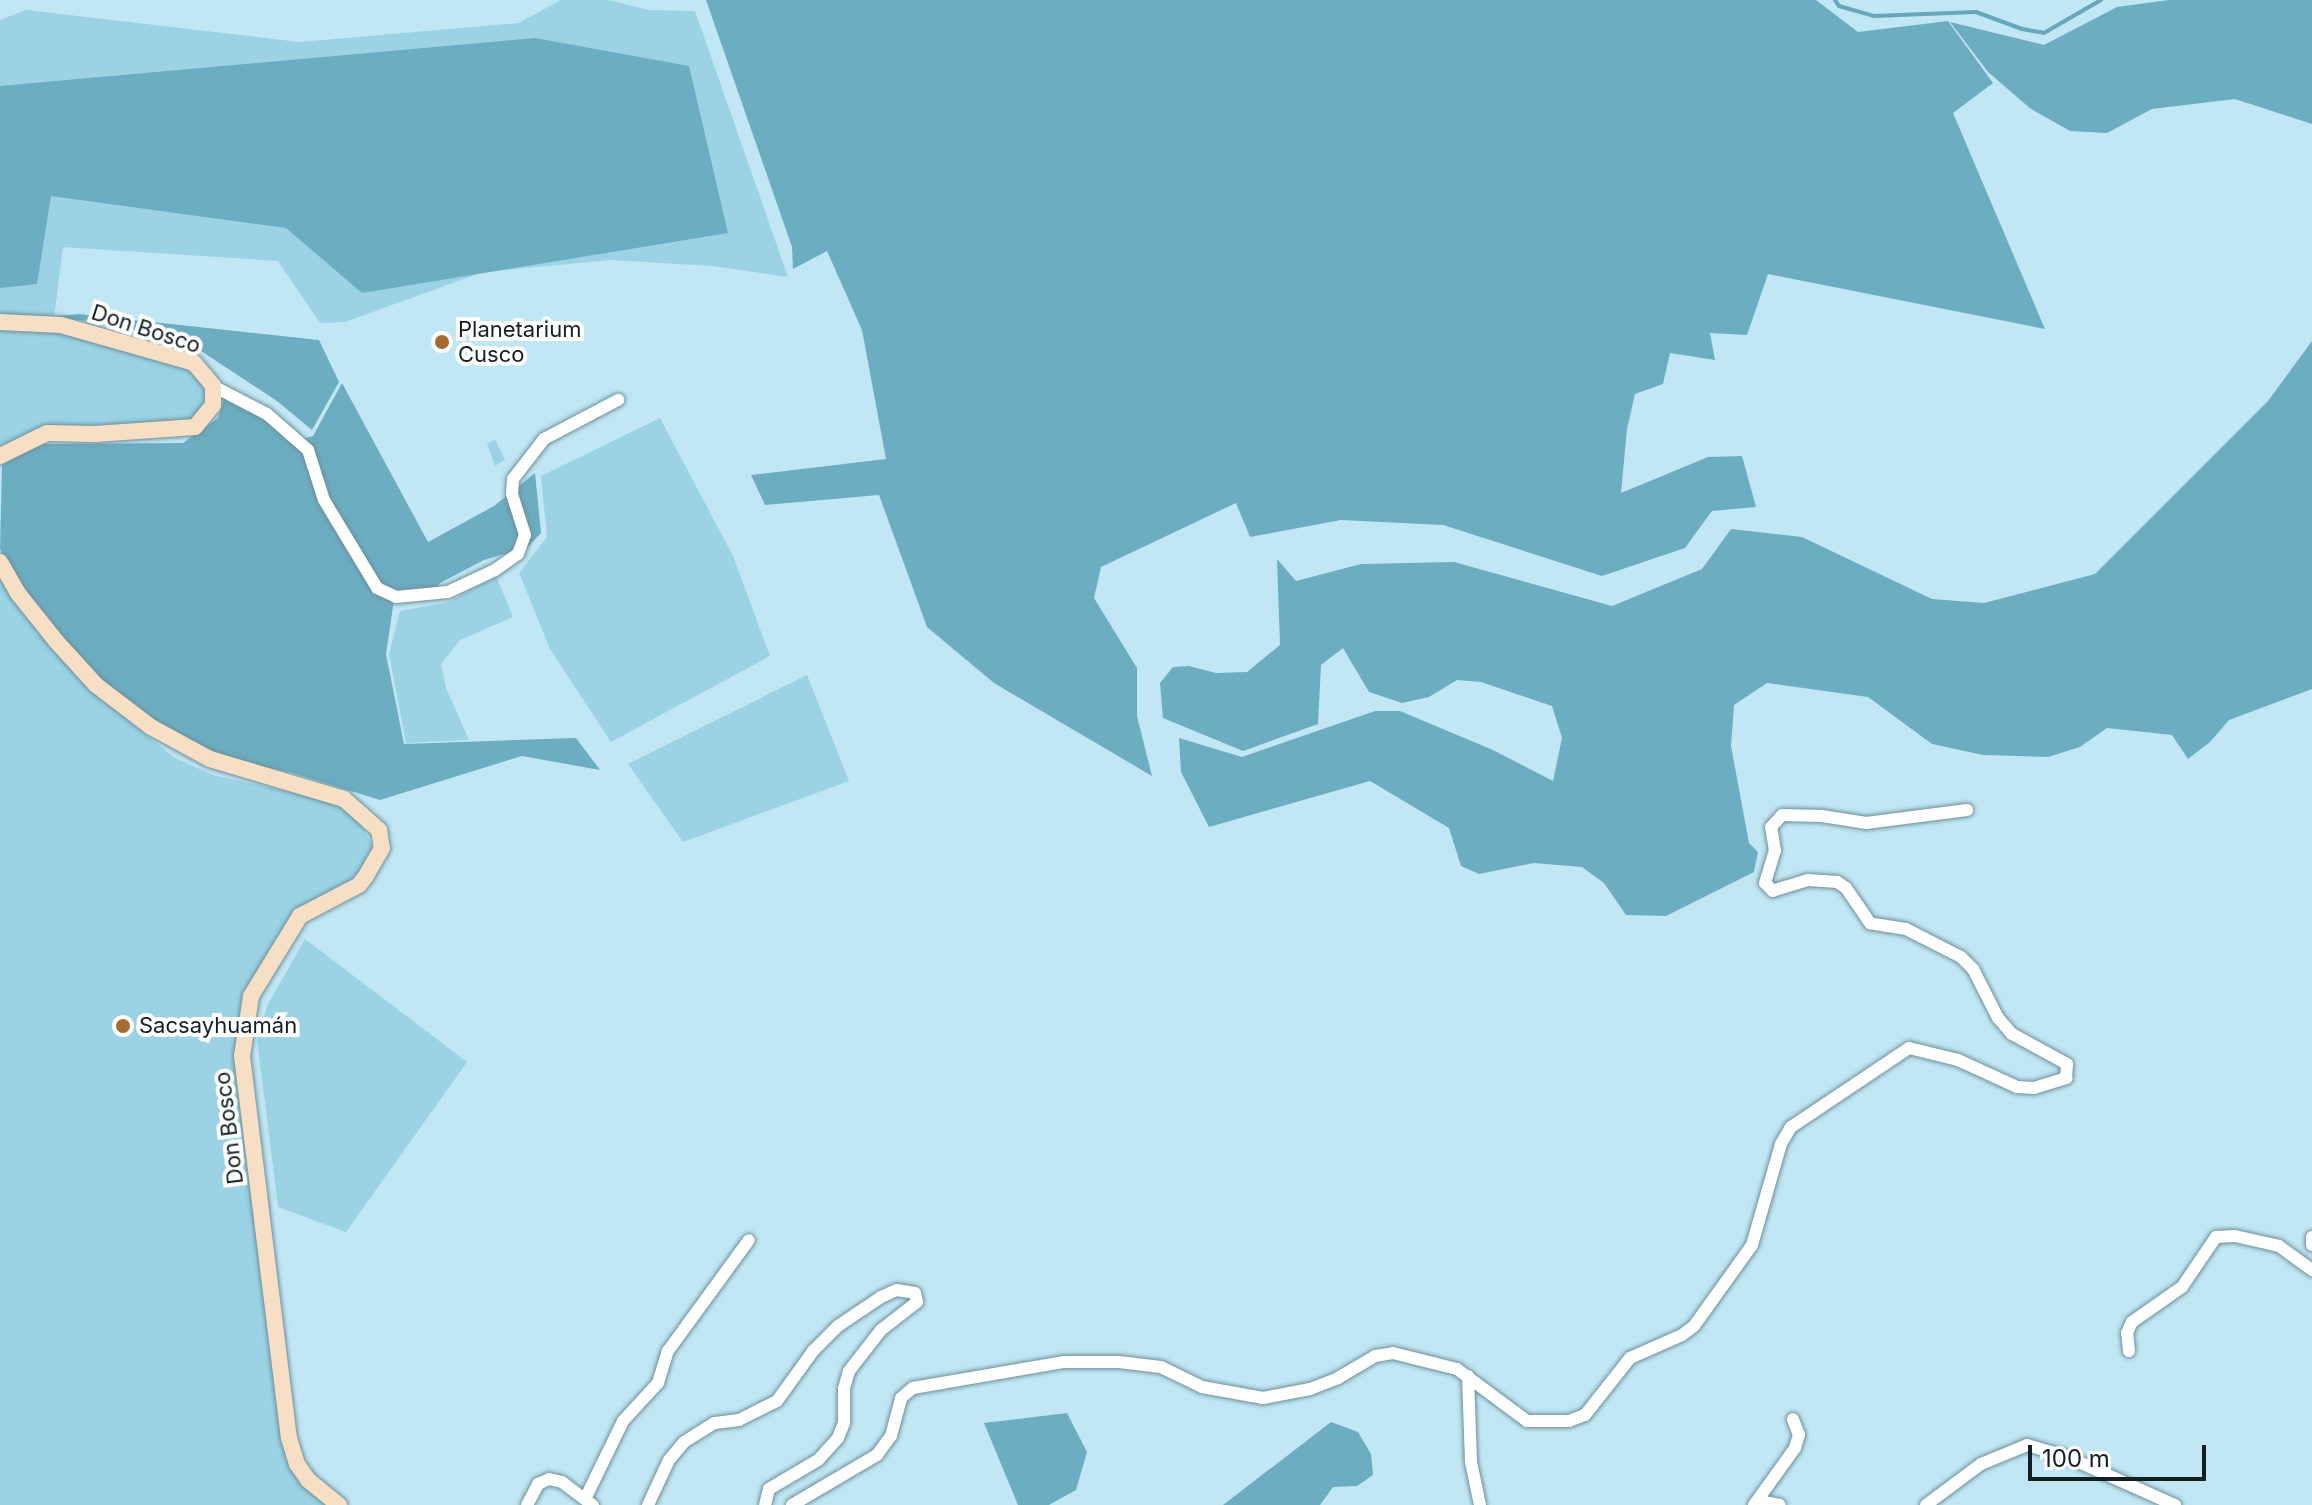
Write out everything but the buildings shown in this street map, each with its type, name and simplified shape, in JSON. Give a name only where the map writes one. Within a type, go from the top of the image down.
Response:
[{"type":"street","name":"Don Bosco","points":[[0,322],[61,325],[194,363],[213,386],[213,405],[206,418],[195,427],[95,434],[47,433],[0,456]]},
{"type":"street","points":[[213,386],[267,414],[308,450],[324,500],[377,588],[396,597],[448,592],[495,570],[518,554],[525,535],[512,494],[513,479],[544,439],[618,400]]},
{"type":"street","name":"Don Bosco","points":[[0,562],[17,592],[96,685],[151,727],[210,759],[344,799],[379,830],[382,848],[366,876],[359,885],[300,916],[251,996],[242,1056],[289,1438],[297,1464],[308,1480],[339,1505]]},
{"type":"street","points":[[792,1505],[877,1455],[891,1436],[901,1398],[913,1388],[1063,1362],[1119,1362],[1161,1367],[1202,1387],[1263,1398],[1310,1389],[1338,1378],[1375,1356],[1393,1353],[1450,1366],[1527,1421],[1569,1421],[1585,1415],[1630,1358],[1682,1335],[1694,1326],[1760,1226],[1781,1144],[1791,1127],[1909,1048],[1958,1060],[2017,1087],[2051,1085],[2066,1078],[2067,1064],[2012,1034],[1998,1018],[1973,969],[1944,946],[1906,929],[1870,923],[1846,888],[1837,882],[1808,880],[1773,891],[1765,883],[1775,851],[1771,827],[1782,815],[1822,816],[1866,823],[1967,810]]},
{"type":"street","points":[[2129,1351],[2127,1333],[2132,1322],[2182,1287],[2216,1237],[2235,1236],[2279,1246],[2312,1270]]},
{"type":"street","points":[[2312,1237],[2312,1245]]},
{"type":"street","points":[[527,1505],[538,1484],[549,1479],[562,1482],[589,1501],[623,1421],[658,1383],[664,1358],[749,1240]]},
{"type":"street","points":[[648,1505],[669,1460],[684,1442],[715,1423],[739,1420],[777,1401],[813,1351],[838,1326],[897,1290],[915,1293],[917,1302],[881,1330],[849,1371],[844,1388],[844,1423],[838,1438],[818,1460],[769,1489],[765,1505]]},
{"type":"street","points":[[1468,1376],[1471,1462],[1480,1505]]},
{"type":"street","points":[[1780,1505],[1757,1503],[1795,1448],[1799,1435],[1793,1419]]},
{"type":"street","points":[[1926,1505],[1981,1464],[2027,1445],[2063,1455],[2175,1505]]},
{"type":"shaded area","points":[[561,0],[608,0],[649,10],[695,11],[788,277],[713,266],[611,260],[483,272],[345,322],[320,323],[278,261],[63,247],[53,327],[194,363],[216,396],[193,424],[39,431],[0,452],[0,20],[26,10],[300,42],[519,23]]},
{"type":"shaded area","points":[[706,0],[1816,0],[1858,32],[1948,21],[1993,83],[1953,113],[2045,329],[1768,274],[1747,335],[1710,333],[1715,360],[1670,353],[1663,384],[1635,394],[1627,429],[1621,493],[1708,457],[1742,456],[1756,507],[1712,511],[1685,548],[1602,576],[1443,525],[1341,520],[1250,537],[1236,503],[1101,567],[1094,598],[1137,668],[1137,716],[1152,776],[994,683],[927,627],[879,495],[765,505],[751,475],[886,459],[862,330],[827,251],[793,269],[792,247]]},
{"type":"shaded area","points":[[2169,0],[2312,0],[2312,124],[2235,99],[2152,109],[2107,133],[2070,131],[2031,109],[1988,72],[1950,22],[2044,45],[2117,7]]},
{"type":"shaded area","points":[[535,38],[689,66],[728,233],[362,293],[286,228],[51,196],[37,284],[0,288],[0,86]]},
{"type":"shaded area","points":[[79,314],[319,340],[339,382],[312,430],[277,401],[195,347],[110,323],[47,317]]},
{"type":"shaded area","points":[[2312,341],[2312,689],[2229,720],[2210,742],[2188,759],[2172,735],[2107,728],[2080,747],[2048,757],[1983,755],[1932,744],[1868,697],[1767,683],[1734,705],[1731,746],[1749,843],[1758,852],[1754,872],[1666,916],[1626,915],[1604,883],[1582,867],[1534,863],[1479,874],[1461,866],[1449,828],[1370,781],[1209,827],[1181,772],[1179,738],[1242,757],[1375,711],[1400,711],[1493,750],[1553,781],[1562,738],[1552,706],[1481,682],[1457,680],[1429,697],[1402,703],[1369,692],[1343,648],[1321,665],[1318,724],[1243,751],[1163,718],[1160,683],[1173,667],[1189,666],[1216,673],[1247,672],[1280,645],[1277,559],[1296,581],[1361,564],[1454,562],[1612,606],[1702,569],[1731,529],[1802,537],[1932,599],[1984,603],[2095,574],[2268,401]]},
{"type":"shaded area","points":[[342,383],[428,542],[494,506],[535,473],[541,533],[528,547],[484,560],[440,583],[428,597],[394,600],[386,654],[404,744],[576,738],[600,770],[522,756],[380,800],[293,773],[234,761],[172,737],[112,693],[25,597],[0,549],[2,465],[39,444],[183,443],[218,418],[227,389],[300,440],[313,436]]},
{"type":"shaded area","points":[[660,418],[733,556],[770,656],[611,742],[550,649],[519,573],[547,537],[541,476]]},
{"type":"shaded area","points":[[495,439],[505,460],[495,466],[487,444]]},
{"type":"shaded area","name":"Sacsayhuamán","points":[[0,567],[21,610],[90,690],[175,758],[213,775],[340,803],[362,826],[375,852],[337,898],[287,932],[250,995],[241,1057],[290,1468],[327,1505],[0,1505]]},
{"type":"shaded area","points":[[496,576],[513,617],[460,640],[441,664],[446,688],[469,740],[406,743],[389,654],[400,611],[449,602]]},
{"type":"shaded area","points":[[807,675],[849,781],[683,842],[628,764]]},
{"type":"shaded area","points":[[305,939],[467,1062],[346,1232],[278,1207],[257,1040],[268,1004]]},
{"type":"shaded area","points":[[1067,1413],[1087,1452],[1076,1490],[1049,1505],[1018,1505],[984,1423]]},
{"type":"shaded area","points":[[1331,1422],[1358,1432],[1371,1454],[1373,1475],[1357,1486],[1333,1487],[1320,1505],[1223,1505]]},
{"type":"waterway","points":[[1835,0],[1839,6],[1874,16],[1976,12],[2022,29],[2044,33],[2101,0]]},
{"type":"place","name":"Planetarium Cusco","points":[[442,342]]},
{"type":"place","name":"Sacsayhuamán","points":[[123,1026]]}]
